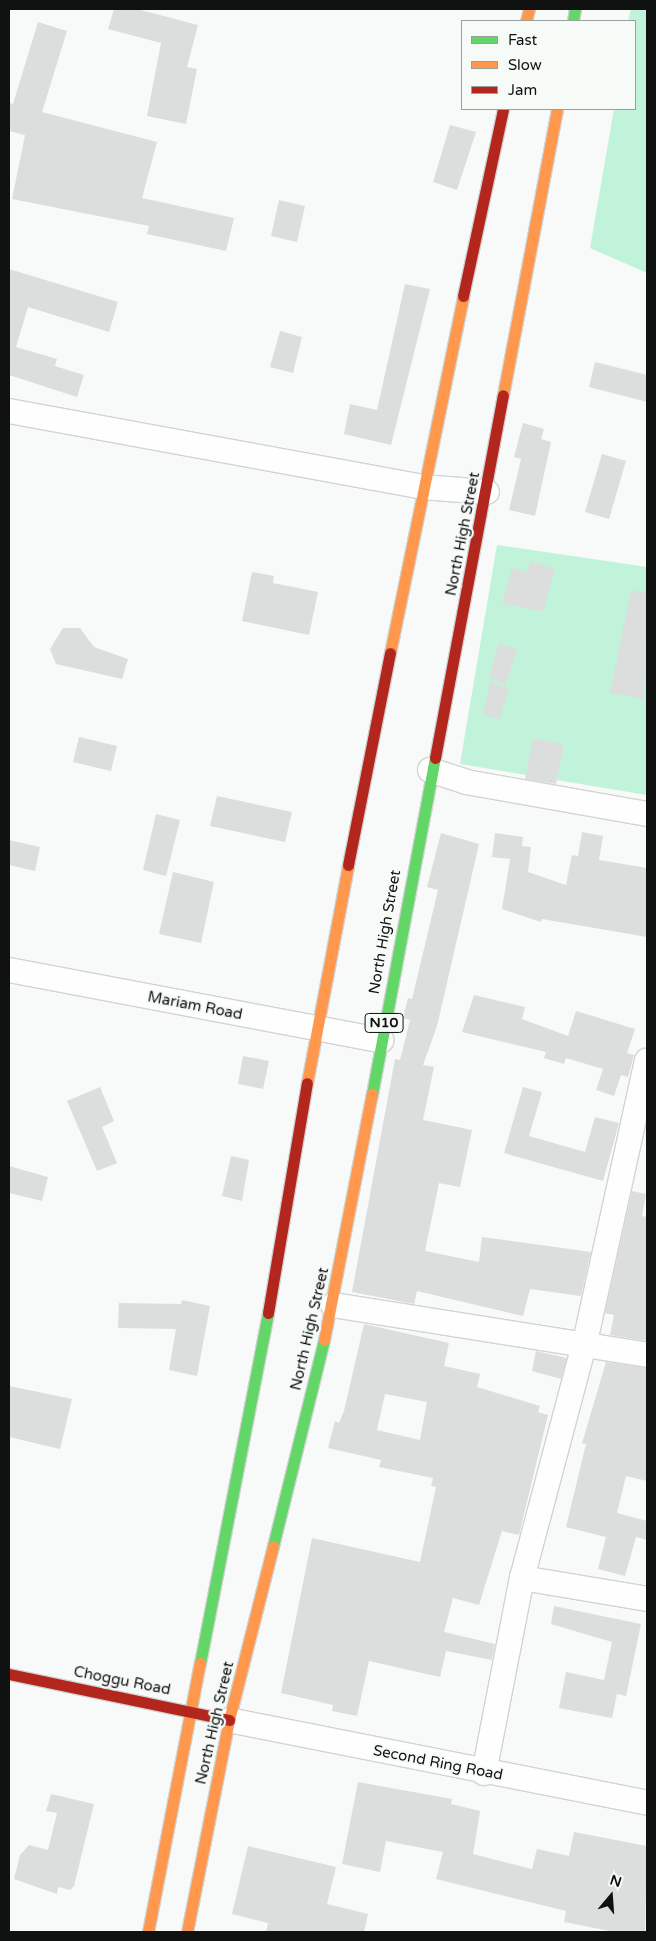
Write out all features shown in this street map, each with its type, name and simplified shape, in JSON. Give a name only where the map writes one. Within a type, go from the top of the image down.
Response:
[{"type":"main road","name":"North High Street","points":[[148,1932],[189,1710],[268,1316],[316,1029],[422,487],[503,110]]},
{"type":"main road","name":"North High Street","points":[[187,1932],[229,1720],[333,1305],[430,770],[487,492],[558,110]]},
{"type":"main road","name":"Choggu Road","points":[[9,1674],[189,1710],[229,1720]]},
{"type":"street","points":[[9,410],[422,487],[487,492]]},
{"type":"street","points":[[430,770],[466,782],[647,814]]},
{"type":"street","name":"Mariam Road","points":[[9,970],[381,1040]]},
{"type":"street","points":[[484,1773],[522,1578],[585,1342],[642,1111],[647,1061]]},
{"type":"street","points":[[333,1305],[585,1342],[647,1355]]},
{"type":"street","points":[[522,1578],[647,1599]]},
{"type":"street","name":"Second Ring Road","points":[[229,1720],[484,1773],[647,1803]]},
{"type":"green space","points":[[631,9],[647,9],[647,273],[590,248],[614,110],[636,110],[636,20],[628,20]]},
{"type":"green space","points":[[497,545],[647,567],[647,795],[460,764]]},
{"type":"building","points":[[114,9],[137,9],[198,25],[187,67],[197,69],[186,124],[147,116],[161,43],[108,29]]},
{"type":"building","points":[[38,22],[67,31],[42,112],[157,142],[142,198],[234,218],[226,251],[147,234],[149,226],[12,199],[25,135],[9,131],[9,103],[13,104]]},
{"type":"building","points":[[450,125],[476,132],[457,190],[433,182]]},
{"type":"building","points":[[279,200],[305,206],[297,242],[271,236]]},
{"type":"building","points":[[9,269],[118,302],[109,332],[28,307],[16,347],[57,359],[55,366],[84,375],[77,397],[9,375]]},
{"type":"building","points":[[405,284],[430,289],[391,445],[344,434],[350,404],[377,410]]},
{"type":"building","points":[[280,331],[302,337],[293,373],[270,367]]},
{"type":"building","points":[[595,362],[647,375],[647,402],[589,387]]},
{"type":"building","points":[[523,423],[544,429],[541,439],[551,442],[535,516],[509,510],[521,459],[514,457]]},
{"type":"building","points":[[602,454],[626,461],[609,519],[585,512]]},
{"type":"building","points":[[530,561],[555,569],[543,611],[502,604],[512,568],[527,572]]},
{"type":"building","points":[[252,572],[274,576],[273,583],[318,592],[309,635],[242,621]]},
{"type":"building","points":[[631,590],[647,593],[644,699],[610,693]]},
{"type":"building","points":[[63,628],[80,628],[94,647],[128,659],[122,679],[56,664],[50,649]]},
{"type":"building","points":[[499,643],[517,649],[506,684],[489,678]]},
{"type":"building","points":[[490,682],[509,688],[500,719],[483,715]]},
{"type":"building","points":[[79,737],[117,746],[111,771],[73,762]]},
{"type":"building","points":[[533,738],[564,744],[556,784],[525,779]]},
{"type":"building","points":[[217,796],[292,812],[285,842],[210,826]]},
{"type":"building","points":[[156,814],[180,820],[166,876],[143,870]]},
{"type":"building","points":[[582,832],[603,836],[599,860],[647,868],[647,937],[542,919],[541,922],[502,909],[510,859],[492,857],[495,833],[523,837],[522,846],[531,847],[528,872],[566,885],[572,855],[578,856]]},
{"type":"building","points":[[441,833],[479,844],[437,1026],[423,1065],[434,1067],[423,1120],[472,1130],[460,1187],[439,1183],[425,1251],[479,1262],[482,1237],[591,1252],[581,1296],[530,1289],[523,1316],[417,1291],[414,1304],[352,1292],[395,1059],[400,1060],[410,1020],[403,1018],[408,998],[412,999],[438,890],[427,887]]},
{"type":"building","points":[[9,840],[40,847],[35,871],[9,865]]},
{"type":"building","points":[[173,872],[214,882],[201,943],[159,934]]},
{"type":"building","points":[[474,995],[525,1007],[522,1019],[568,1036],[576,1011],[635,1029],[627,1053],[634,1055],[628,1077],[621,1075],[614,1096],[596,1090],[603,1069],[566,1058],[564,1064],[544,1058],[546,1052],[462,1032]]},
{"type":"building","points":[[243,1056],[269,1061],[263,1089],[238,1084]]},
{"type":"building","points":[[100,1087],[114,1121],[102,1127],[117,1163],[97,1171],[67,1101]]},
{"type":"building","points":[[523,1087],[542,1092],[529,1136],[585,1152],[595,1117],[619,1123],[603,1181],[504,1153]]},
{"type":"building","points":[[231,1156],[249,1160],[242,1201],[222,1196]]},
{"type":"building","points":[[9,1166],[48,1177],[42,1201],[9,1193]]},
{"type":"building","points":[[632,1191],[646,1194],[642,1216],[647,1217],[647,1341],[610,1335],[614,1315],[605,1313]]},
{"type":"building","points":[[182,1300],[210,1306],[197,1376],[169,1370],[176,1329],[118,1328],[119,1303],[181,1304]]},
{"type":"building","points":[[364,1324],[449,1343],[444,1366],[480,1374],[477,1387],[540,1406],[538,1412],[548,1415],[519,1535],[502,1531],[479,1605],[453,1598],[444,1632],[495,1644],[492,1660],[446,1651],[440,1677],[369,1661],[357,1716],[332,1711],[333,1705],[281,1693],[312,1538],[420,1562],[436,1487],[431,1486],[433,1478],[379,1467],[381,1460],[328,1448],[335,1421],[339,1423],[344,1411]],"holes":[[[385,1394],[427,1402],[420,1440],[377,1430]]]},
{"type":"building","points":[[536,1351],[567,1358],[561,1379],[532,1371]]},
{"type":"building","points":[[606,1362],[647,1368],[647,1481],[626,1476],[617,1513],[647,1521],[647,1540],[636,1537],[625,1576],[598,1569],[606,1537],[566,1527],[586,1444],[582,1443]]},
{"type":"building","points":[[9,1386],[72,1399],[60,1449],[9,1437]]},
{"type":"building","points":[[554,1606],[641,1624],[626,1696],[617,1694],[612,1718],[559,1708],[566,1672],[604,1680],[612,1642],[551,1624]]},
{"type":"building","points":[[358,1782],[452,1799],[451,1804],[480,1811],[473,1854],[532,1869],[537,1849],[569,1856],[574,1832],[647,1846],[645,1932],[615,1932],[564,1922],[566,1911],[436,1879],[443,1852],[386,1841],[380,1872],[342,1864]]},
{"type":"building","points":[[51,1794],[94,1804],[74,1886],[70,1890],[58,1887],[57,1894],[14,1879],[20,1855],[29,1845],[48,1850],[57,1813],[46,1811]]},
{"type":"building","points":[[248,1846],[336,1867],[327,1904],[368,1914],[364,1932],[266,1932],[268,1923],[232,1914]]},
{"type":"traffic: fast","points":[[573,20],[575,9]]},
{"type":"traffic: fast","points":[[372,1094],[435,758]]},
{"type":"traffic: fast","points":[[200,1663],[268,1313]]},
{"type":"traffic: fast","points":[[273,1546],[324,1340]]},
{"type":"traffic: slow","points":[[526,20],[529,9]]},
{"type":"traffic: slow","points":[[503,395],[557,110]]},
{"type":"traffic: slow","points":[[390,653],[463,296]]},
{"type":"traffic: slow","points":[[307,1083],[348,865]]},
{"type":"traffic: slow","points":[[324,1340],[372,1094]]},
{"type":"traffic: slow","points":[[187,1932],[229,1720],[273,1546]]},
{"type":"traffic: slow","points":[[148,1932],[200,1663]]},
{"type":"traffic: jam","points":[[463,296],[503,110]]},
{"type":"traffic: jam","points":[[435,758],[503,395]]},
{"type":"traffic: jam","points":[[348,865],[390,653]]},
{"type":"traffic: jam","points":[[268,1313],[307,1083]]},
{"type":"traffic: jam","points":[[9,1674],[229,1720]]}]
